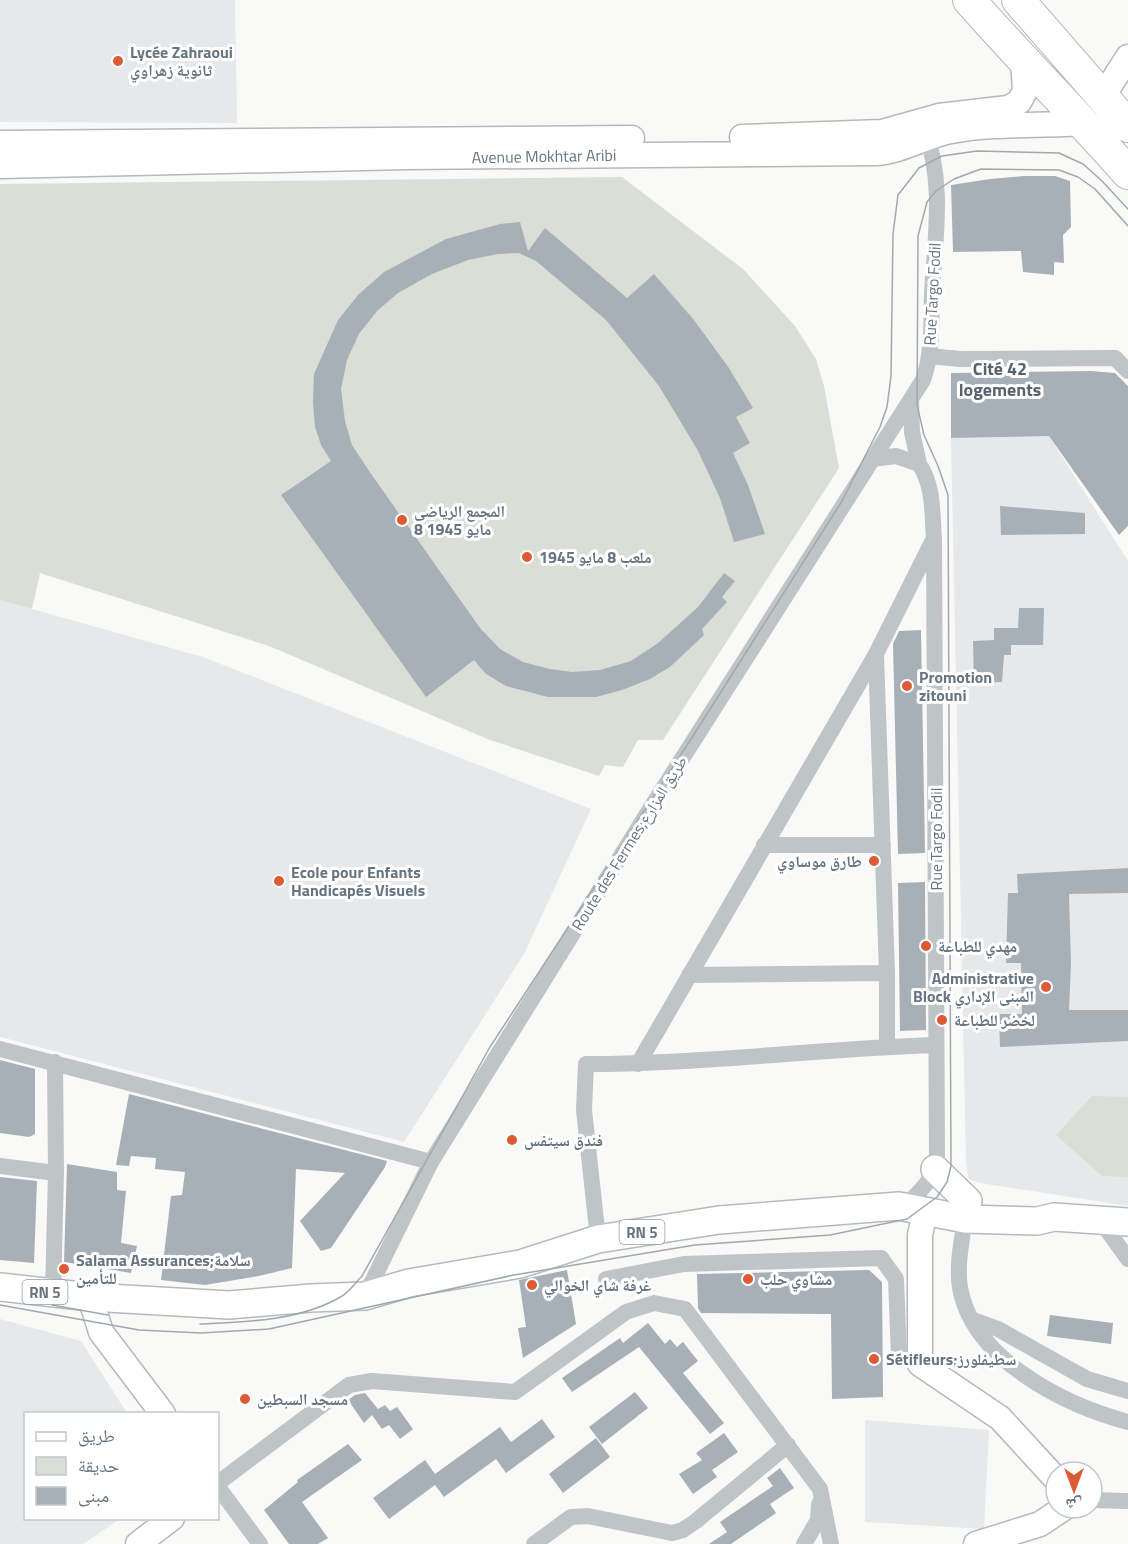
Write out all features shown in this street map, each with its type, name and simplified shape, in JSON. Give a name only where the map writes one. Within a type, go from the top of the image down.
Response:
[{"type":"highway","points":[[969,0],[1128,173]]},
{"type":"highway","points":[[1018,0],[1128,126]]},
{"type":"main road","points":[[1103,96],[1128,57]]},
{"type":"main road","name":"Avenue Mokhtar Aribi","points":[[0,143],[136,153],[418,157],[876,153],[900,148],[946,115],[1014,106],[1025,92],[1023,60]]},
{"type":"main road","name":"Avenue Mokhtar Aribi","points":[[925,130],[1084,123]]},
{"type":"main road","name":"Avenue Mokhtar Aribi","points":[[0,166],[136,153]]},
{"type":"main road","points":[[935,1169],[966,1210]]},
{"type":"main road","name":"RN 5","points":[[0,1287],[90,1297],[230,1305],[364,1296],[409,1283],[520,1264],[598,1239],[719,1220],[915,1209],[1033,1208],[1054,1217],[1128,1222]]},
{"type":"main road","points":[[915,1209],[920,1235],[920,1364],[1000,1419],[1044,1466]]},
{"type":"main road","points":[[90,1297],[101,1332],[162,1412]]},
{"type":"main road","points":[[101,1332],[111,1322],[121,1306],[146,1301]]},
{"type":"main road","points":[[138,1544],[169,1520]]},
{"type":"main road","points":[[976,1544],[1040,1524],[1046,1520]]},
{"type":"street","name":"Rue Targo Fodil","points":[[915,1209],[921,1191],[935,1169],[938,1145],[935,1045],[937,863],[934,539],[931,491],[919,464],[912,432],[911,400],[923,380],[929,356],[936,191],[934,161],[925,130]]},
{"type":"street","points":[[929,356],[960,359],[1115,358],[1128,371]]},
{"type":"street","name":"Route des Fermes;طريق المزارع","points":[[364,1296],[431,1162],[650,809],[911,400]]},
{"type":"street","points":[[872,459],[896,456],[919,464]]},
{"type":"street","points":[[638,1064],[876,654],[934,539]]},
{"type":"street","points":[[876,654],[887,973],[887,1047]]},
{"type":"street","points":[[764,845],[883,846]]},
{"type":"street","points":[[689,975],[887,973]]},
{"type":"street","points":[[598,1239],[584,1110],[586,1064],[638,1064],[935,1045]]},
{"type":"street","points":[[0,1049],[431,1162]]},
{"type":"street","points":[[53,1293],[56,1173],[55,1062]]},
{"type":"street","points":[[0,1166],[56,1173]]},
{"type":"street","points":[[966,1210],[959,1274],[961,1291],[967,1311],[990,1347],[1014,1368],[1071,1402],[1128,1422]]},
{"type":"street","points":[[1100,1220],[1128,1259]]},
{"type":"street","points":[[606,1279],[684,1264],[881,1258],[896,1279],[899,1357],[920,1364]]},
{"type":"street","points":[[219,1484],[349,1385],[372,1381],[514,1392],[626,1312],[654,1303],[685,1310],[820,1489],[831,1544]]},
{"type":"street","points":[[973,1320],[998,1329],[1087,1379],[1128,1391]]},
{"type":"street","points":[[1071,1402],[1087,1379]]},
{"type":"street","points":[[534,1544],[571,1517],[588,1516],[672,1533],[683,1530],[788,1446]]},
{"type":"street","points":[[219,1486],[260,1544]]},
{"type":"street","points":[[804,1544],[818,1520],[820,1489]]},
{"type":"street","points":[[1104,1500],[1128,1501]]},
{"type":"shaded area","name":"Lycée Zahraoui ثانوية زهراوي","points":[[0,0],[235,0],[237,123],[0,122]]},
{"type":"shaded area","points":[[1049,436],[1128,561],[1128,1206],[980,1183],[969,1179],[966,1164],[951,438]]},
{"type":"shaded area","name":"Ecole pour Enfants Handicapés Visuels","points":[[0,600],[203,657],[591,809],[524,954],[404,1142],[0,1037]]},
{"type":"shaded area","points":[[0,1319],[81,1341],[126,1412],[24,1412],[24,1520],[119,1520],[83,1544],[0,1544]]},
{"type":"shaded area","points":[[865,1420],[989,1430],[984,1529],[865,1522]]},
{"type":"green space","name":"ملعب 8 مايو 1945","points":[[622,177],[743,269],[795,326],[816,359],[824,386],[839,468],[663,740],[638,740],[623,767],[605,765],[599,776],[490,740],[269,646],[40,573],[32,609],[0,600],[0,184]]},
{"type":"green space","points":[[1092,1096],[1128,1097],[1128,1177],[1102,1176],[1056,1135]]},
{"type":"building","points":[[1023,176],[1055,176],[1070,181],[1071,227],[1063,235],[1064,263],[1054,262],[1054,275],[1023,272],[1021,251],[953,252],[951,185]]},
{"type":"building","points":[[520,222],[528,251],[545,228],[627,298],[654,274],[694,320],[729,368],[753,408],[736,417],[750,443],[733,453],[748,485],[765,534],[734,542],[720,498],[697,449],[659,386],[606,320],[536,261],[519,253],[498,254],[468,260],[432,274],[398,293],[377,311],[359,334],[347,360],[341,389],[345,421],[352,445],[369,471],[480,628],[500,649],[523,662],[550,669],[572,672],[600,670],[631,661],[658,643],[698,607],[724,573],[735,581],[722,597],[727,602],[702,629],[704,635],[670,667],[650,679],[622,690],[596,697],[548,697],[506,686],[486,674],[474,660],[426,697],[281,495],[331,461],[321,445],[315,427],[314,374],[338,320],[358,295],[384,272],[446,239],[500,224]]},
{"type":"building","points":[[1091,371],[1115,373],[1128,386],[1128,526],[1119,535],[1049,436],[951,438],[951,373]]},
{"type":"building","points":[[1000,506],[1085,513],[1085,534],[1001,535]]},
{"type":"building","points":[[1019,608],[1044,608],[1043,645],[1011,645],[1011,655],[1004,655],[1002,682],[974,683],[973,641],[994,640],[994,628],[1018,628]]},
{"type":"building","points":[[921,630],[925,853],[898,854],[893,644],[899,631]]},
{"type":"building","points":[[1128,868],[1128,893],[1069,894],[1071,963],[1069,1010],[1128,1010],[1128,1041],[1000,1047],[999,1014],[1022,1014],[1021,963],[1006,963],[1008,893],[1018,893],[1017,874]]},
{"type":"building","points":[[925,882],[926,1030],[900,1031],[898,883]]},
{"type":"building","points":[[0,1060],[35,1069],[35,1134],[29,1137],[0,1133]]},
{"type":"building","points":[[129,1094],[387,1161],[331,1248],[321,1251],[300,1221],[345,1173],[296,1169],[292,1268],[205,1285],[161,1280],[171,1196],[182,1195],[185,1172],[155,1169],[156,1158],[131,1156],[129,1166],[116,1165]]},
{"type":"building","points":[[67,1164],[117,1172],[117,1190],[126,1191],[121,1243],[137,1246],[131,1273],[64,1262]]},
{"type":"building","points":[[0,1177],[37,1181],[34,1263],[0,1260]]},
{"type":"building","points":[[567,1270],[576,1324],[523,1358],[518,1328],[526,1327],[519,1280]]},
{"type":"building","points":[[869,1270],[882,1282],[883,1397],[832,1399],[831,1314],[701,1313],[698,1308],[697,1274]]},
{"type":"building","points":[[1050,1315],[1113,1323],[1111,1344],[1047,1336]]},
{"type":"building","points":[[648,1323],[665,1344],[670,1339],[677,1347],[683,1342],[698,1361],[683,1373],[724,1423],[710,1434],[639,1347],[572,1392],[562,1378],[620,1338],[623,1343]]},
{"type":"building","points":[[635,1392],[648,1408],[602,1444],[589,1427]]},
{"type":"building","points":[[365,1393],[378,1409],[385,1405],[390,1411],[397,1407],[413,1429],[400,1439],[389,1425],[382,1429],[372,1415],[364,1423],[348,1400],[355,1395]]},
{"type":"building","points":[[542,1419],[555,1437],[506,1473],[496,1459],[444,1497],[435,1485],[389,1519],[373,1498],[425,1460],[435,1474],[500,1427],[511,1442]]},
{"type":"building","points":[[724,1433],[738,1452],[712,1470],[717,1477],[693,1494],[679,1474],[702,1460],[696,1453]]},
{"type":"building","points":[[596,1438],[610,1457],[563,1493],[549,1474]]},
{"type":"building","points":[[348,1444],[362,1460],[302,1502],[328,1538],[318,1544],[289,1544],[264,1510],[298,1482],[297,1480]]},
{"type":"building","points":[[780,1468],[794,1488],[770,1504],[776,1513],[731,1544],[709,1544],[727,1532],[720,1522],[773,1486],[767,1478]]},
{"type":"tram line","points":[[200,1324],[273,1319],[309,1311],[342,1296],[362,1276],[490,1047],[693,736],[842,501],[880,427],[887,407],[891,376],[893,234],[898,195],[919,168],[942,156],[977,151],[1059,153],[1083,164],[1128,209]]},
{"type":"tram line","points":[[0,1305],[139,1330],[201,1333],[269,1329],[514,1275],[695,1245],[830,1235],[907,1219],[937,1197],[947,1182],[951,1166],[948,495],[924,435],[917,405],[918,236],[927,202],[936,191],[954,179],[981,169],[1059,170],[1078,177],[1095,189],[1128,226]]},
{"type":"tram line","points":[[52,1305],[108,1315]]},
{"type":"place","name":"Lycée Zahraoui ثانوية زهراوي","points":[[118,61]]},
{"type":"place","name":"المجمع الرياضي 8 مايو 1945","points":[[402,520]]},
{"type":"place","name":"ملعب 8 مايو 1945","points":[[527,557]]},
{"type":"place","name":"Promotion zitouni","points":[[907,686]]},
{"type":"place","name":"طارق موساوي","points":[[874,861]]},
{"type":"place","name":"Ecole pour Enfants Handicapés Visuels","points":[[279,881]]},
{"type":"place","name":"مهدي للطباعة","points":[[926,946]]},
{"type":"place","name":"Administrative Block المبنى الإداري","points":[[1046,987]]},
{"type":"place","name":"لخضر للطباعة","points":[[942,1020]]},
{"type":"place","name":"فندق سيتفس","points":[[512,1140]]},
{"type":"place","name":"Salama Assurances;سلامة للتأمين","points":[[64,1269]]},
{"type":"place","name":"مشاوي حلب","points":[[748,1279]]},
{"type":"place","name":"غرفة شاي الخوالي","points":[[532,1285]]},
{"type":"place","name":"Sétifleurs;سطيفلورز","points":[[874,1359]]},
{"type":"place","name":"مسجد السبطين","points":[[245,1399]]},
{"type":"district","name":"Cité 42 logements","points":[[1000,378]]}]
